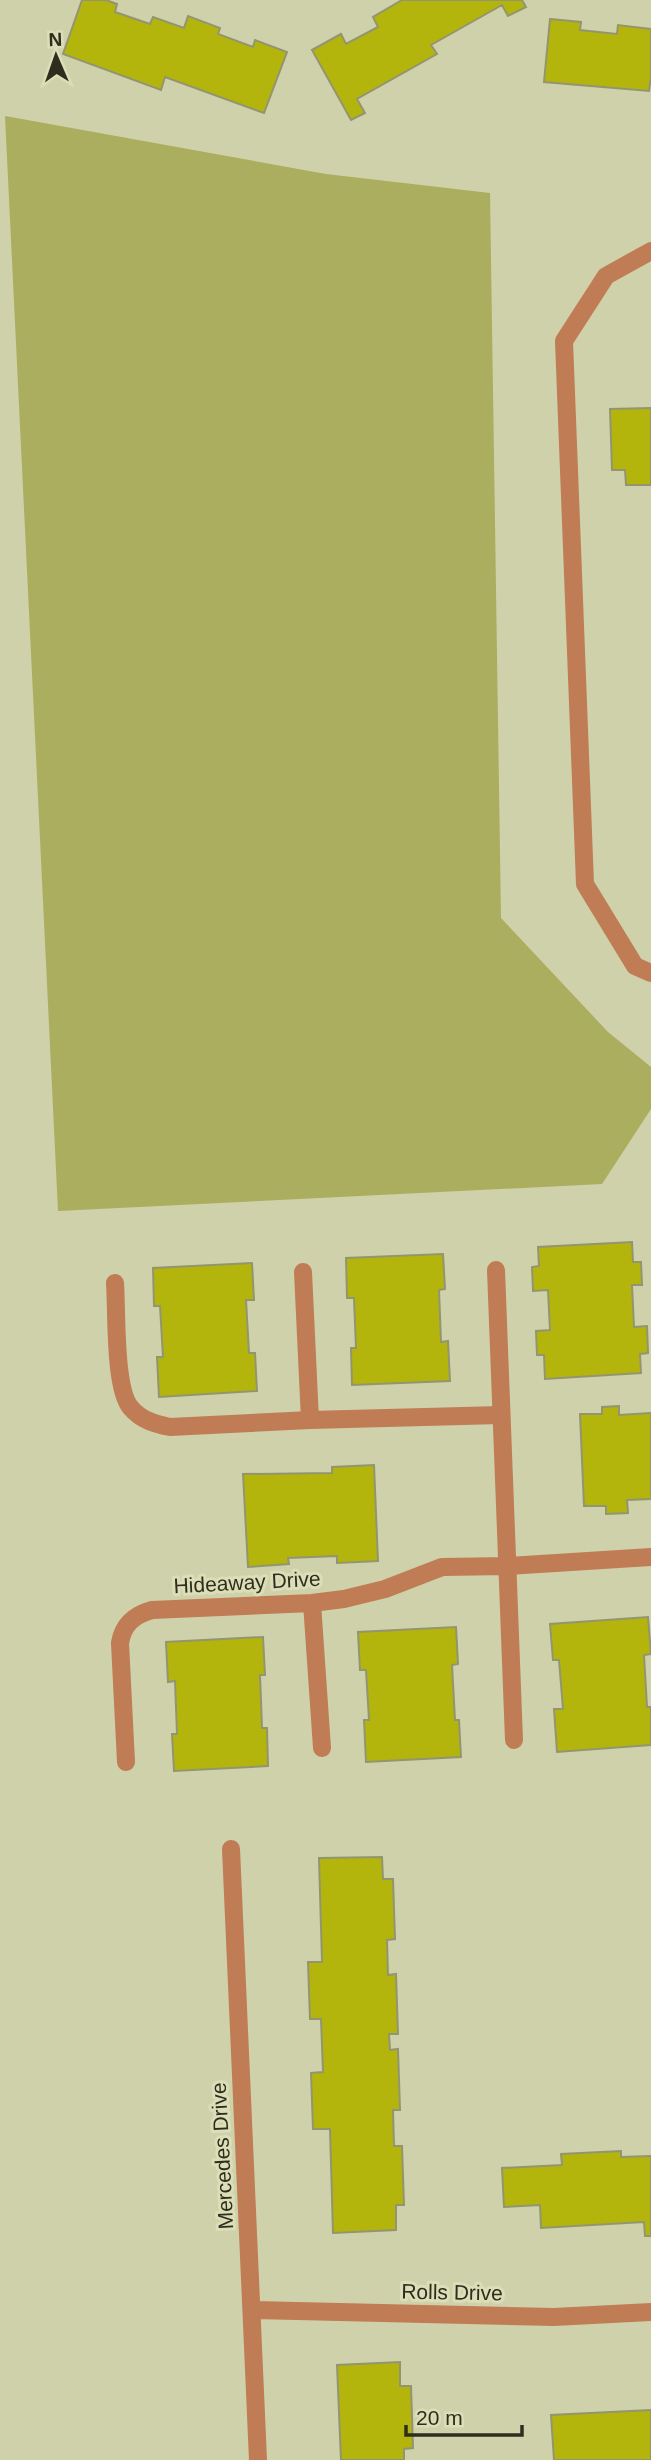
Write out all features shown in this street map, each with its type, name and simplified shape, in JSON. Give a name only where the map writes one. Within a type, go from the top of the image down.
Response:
[{"type":"street","points":[[651,251],[606,276],[564,341],[585,884],[635,966],[651,974]]},
{"type":"street","points":[[496,1269],[514,1740]]},
{"type":"street","points":[[303,1272],[310,1420]]},
{"type":"street","points":[[115,1283],[125,1401],[138,1414],[154,1424],[170,1427],[501,1415]]},
{"type":"street","name":"Hideaway Drive","points":[[126,1762],[120,1643],[125,1625],[141,1613],[152,1610],[312,1603],[344,1599],[385,1590],[442,1567],[507,1566],[651,1557]]},
{"type":"street","points":[[312,1603],[322,1748]]},
{"type":"street","name":"Mercedes Drive","points":[[231,1849],[258,2460]]},
{"type":"street","name":"Rolls Drive","points":[[252,2310],[554,2317],[651,2312]]},
{"type":"green space","points":[[5,116],[326,174],[490,193],[501,918],[608,1032],[651,1067],[651,1109],[602,1184],[58,1211]]},
{"type":"building","points":[[82,0],[106,0],[117,4],[115,12],[150,24],[153,17],[184,28],[188,16],[220,28],[218,34],[253,47],[255,40],[287,52],[264,113],[165,77],[161,90],[63,54]]},
{"type":"building","points":[[402,0],[522,0],[526,7],[508,16],[502,5],[431,45],[437,54],[357,99],[365,113],[351,120],[312,50],[341,34],[346,44],[378,27],[373,17]]},
{"type":"building","points":[[550,19],[581,22],[580,30],[617,34],[618,25],[651,29],[649,91],[544,82]]},
{"type":"building","points":[[651,408],[651,485],[626,485],[625,470],[612,470],[610,409]]},
{"type":"building","points":[[632,1242],[633,1262],[641,1262],[642,1285],[632,1285],[634,1327],[647,1326],[648,1353],[640,1354],[641,1373],[545,1379],[544,1355],[537,1355],[536,1331],[550,1330],[548,1290],[533,1291],[532,1267],[539,1266],[538,1247]]},
{"type":"building","points":[[443,1254],[445,1289],[439,1290],[441,1342],[448,1341],[450,1381],[352,1385],[351,1348],[356,1348],[354,1298],[347,1298],[346,1258]]},
{"type":"building","points":[[252,1263],[254,1300],[246,1300],[249,1353],[255,1353],[257,1391],[159,1397],[157,1357],[163,1357],[160,1306],[154,1306],[153,1268]]},
{"type":"building","points":[[619,1406],[619,1415],[651,1413],[651,1499],[627,1500],[628,1513],[606,1514],[606,1506],[584,1506],[580,1414],[602,1414],[602,1407]]},
{"type":"building","points":[[374,1465],[378,1561],[337,1563],[337,1556],[288,1558],[289,1564],[248,1567],[243,1474],[332,1473],[332,1467]]},
{"type":"building","points":[[648,1617],[651,1654],[644,1655],[647,1707],[651,1707],[651,1745],[557,1752],[554,1709],[563,1709],[559,1660],[553,1660],[550,1624]]},
{"type":"building","points":[[456,1627],[458,1664],[452,1665],[455,1720],[459,1720],[461,1757],[366,1762],[364,1720],[369,1720],[366,1670],[360,1670],[358,1632]]},
{"type":"building","points":[[263,1637],[265,1675],[260,1675],[262,1728],[267,1728],[268,1766],[174,1771],[172,1734],[177,1734],[175,1681],[168,1682],[166,1642]]},
{"type":"building","points":[[382,1857],[383,1879],[393,1879],[395,1939],[387,1940],[388,1975],[396,1974],[398,2034],[389,2034],[390,2050],[398,2049],[400,2110],[393,2110],[394,2146],[402,2146],[404,2205],[396,2205],[396,2230],[333,2233],[330,2129],[313,2129],[311,2073],[323,2072],[321,2019],[310,2019],[308,1962],[322,1962],[319,1858]]},
{"type":"building","points":[[621,2151],[621,2157],[651,2156],[651,2236],[645,2236],[644,2222],[541,2228],[540,2205],[504,2207],[502,2168],[562,2165],[561,2154]]},
{"type":"building","points":[[400,2362],[400,2386],[411,2386],[413,2448],[404,2449],[404,2460],[341,2460],[337,2365]]},
{"type":"building","points":[[651,2410],[651,2460],[554,2460],[551,2415]]}]
